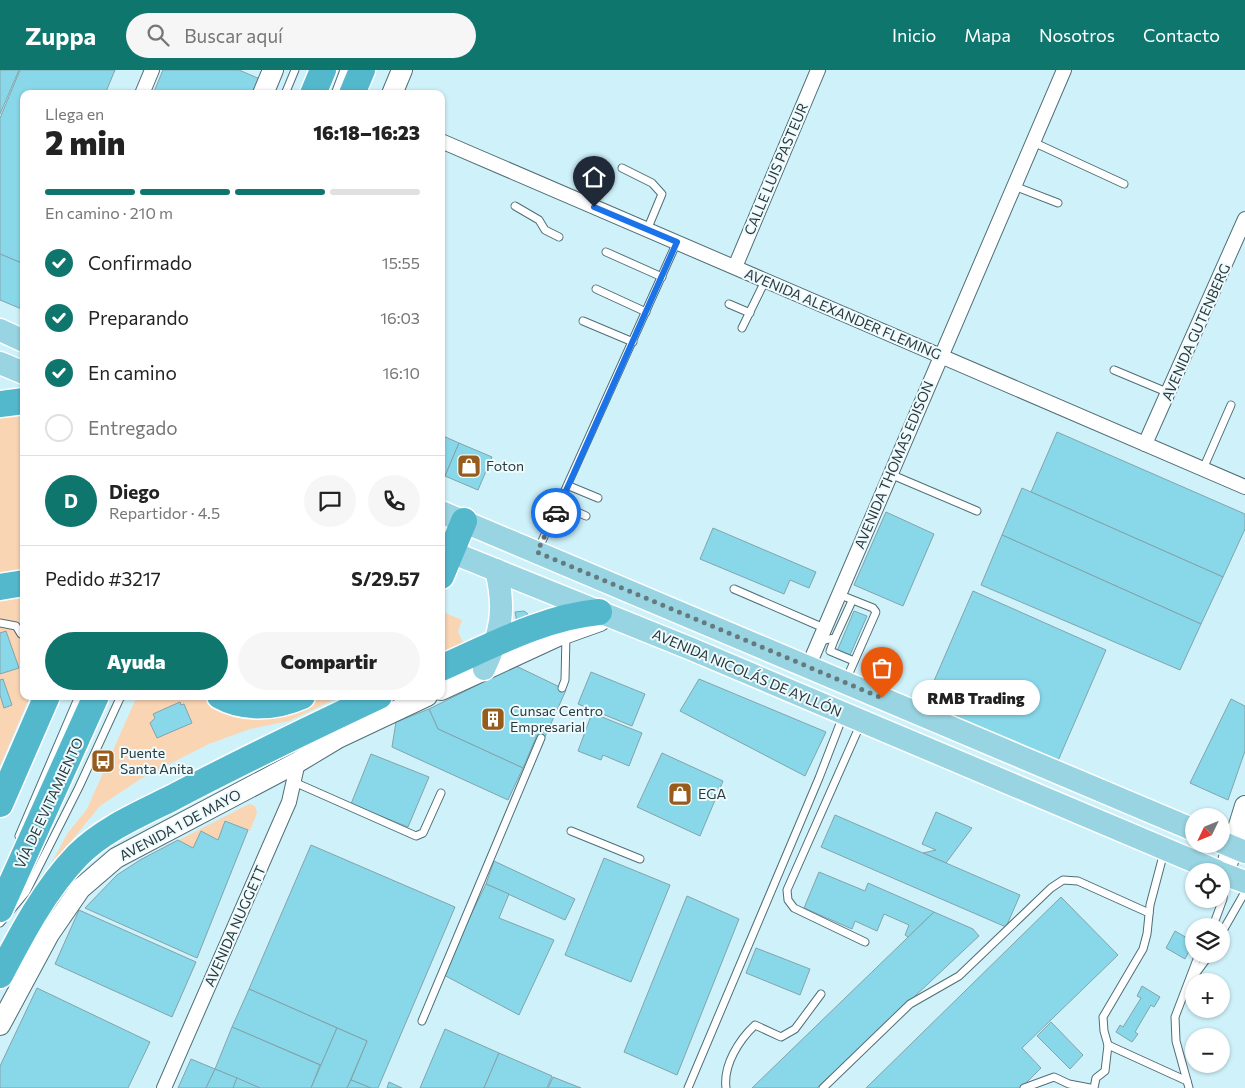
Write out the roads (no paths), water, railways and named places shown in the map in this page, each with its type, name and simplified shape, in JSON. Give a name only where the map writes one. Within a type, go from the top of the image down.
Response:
[{"type":"highway","points":[[314,90],[323,70]]},
{"type":"highway","points":[[354,90],[362,70]]},
{"type":"highway","points":[[0,404],[20,402]]},
{"type":"highway","points":[[446,550],[453,516]]},
{"type":"highway","points":[[0,587],[20,584]]},
{"type":"highway","points":[[445,666],[542,625],[574,616],[605,615]]},
{"type":"highway","points":[[0,804],[45,700]]},
{"type":"highway","name":"VÍA DE EVITAMIENTO","points":[[0,895],[94,700]]},
{"type":"highway","points":[[232,700],[244,704],[267,705],[286,700]]},
{"type":"highway","points":[[343,713],[359,700]]},
{"type":"highway","points":[[0,975],[19,938],[58,877],[79,854],[99,837],[279,744],[371,700]]},
{"type":"main road","points":[[0,330],[20,338]]},
{"type":"main road","points":[[0,363],[20,371]]},
{"type":"main road","points":[[453,516],[1185,826]]},
{"type":"main road","name":"AVENIDA NICOLÁS DE AYLLÓN","points":[[446,550],[853,717],[1198,863]]},
{"type":"main road","points":[[484,669],[496,644],[502,606],[496,570]]},
{"type":"main road","name":"AVENIDA NICOLÁS DE AYLLÓN","points":[[1230,876],[1245,882]]},
{"type":"street","points":[[144,90],[152,70]]},
{"type":"street","points":[[266,90],[273,70]]},
{"type":"street","points":[[394,90],[402,70]]},
{"type":"street","name":"CALLE LUIS PASTEUR","points":[[734,268],[818,70]]},
{"type":"street","name":"AVENIDA THOMAS EDISON","points":[[808,667],[1064,70]]},
{"type":"street","name":"AVENIDA ALEXANDER FLEMING","points":[[445,143],[1245,487]]},
{"type":"street","name":"AVENIDA GUTENBERG","points":[[1145,444],[1170,393],[1245,219]]},
{"type":"street","points":[[445,688],[605,615]]},
{"type":"street","name":"AVENIDA 1 DE MAYO","points":[[0,1025],[49,934],[80,889],[116,858],[296,772],[338,738],[419,700]]},
{"type":"street","name":"AVENIDA NUGGETT","points":[[164,1088],[289,802],[296,772]]},
{"type":"street","points":[[1226,863],[1233,847],[1245,806]]},
{"type":"lane","points":[[286,90],[295,70]]},
{"type":"lane","points":[[336,90],[344,70]]},
{"type":"lane","points":[[1033,142],[1124,184]]},
{"type":"lane","points":[[622,168],[652,183],[662,194],[647,230]]},
{"type":"lane","points":[[1014,186],[1058,203]]},
{"type":"lane","points":[[515,206],[539,220],[544,230],[559,237]]},
{"type":"lane","points":[[537,552],[569,486],[677,242]]},
{"type":"lane","points":[[606,252],[662,277]]},
{"type":"lane","points":[[742,328],[765,281]]},
{"type":"lane","points":[[596,289],[646,312]]},
{"type":"lane","points":[[729,304],[750,313]]},
{"type":"lane","points":[[583,321],[633,342]]},
{"type":"lane","points":[[1114,370],[1170,393]]},
{"type":"lane","points":[[1204,469],[1231,405]]},
{"type":"lane","points":[[890,474],[977,511]]},
{"type":"lane","points":[[569,486],[598,498]]},
{"type":"lane","points":[[560,504],[586,516]]},
{"type":"lane","points":[[734,589],[821,635],[835,638]]},
{"type":"lane","points":[[838,594],[873,608],[876,612],[845,682]]},
{"type":"lane","points":[[852,601],[830,650],[854,661]]},
{"type":"lane","points":[[0,623],[16,626],[20,632]]},
{"type":"lane","points":[[562,688],[566,680],[566,632]]},
{"type":"lane","points":[[16,844],[77,700]]},
{"type":"lane","points":[[0,923],[26,892],[79,787],[119,700]]},
{"type":"lane","points":[[853,717],[787,890],[788,900],[794,908],[865,942]]},
{"type":"lane","points":[[688,1088],[819,778],[853,717]]},
{"type":"lane","points":[[422,1021],[541,738]]},
{"type":"lane","points":[[296,772],[416,836],[423,833],[441,794]]},
{"type":"lane","points":[[571,831],[640,860]]},
{"type":"lane","points":[[1024,1088],[1054,1077],[1069,1084],[1092,1088],[1096,1078],[1105,1071],[1108,1045],[1103,1017],[1143,950],[1149,914],[1165,849]]},
{"type":"lane","points":[[823,1088],[910,1004],[959,976],[1051,888],[1063,880],[1078,881],[1149,914]]},
{"type":"lane","points":[[1230,918],[1245,892]]},
{"type":"lane","points":[[1185,992],[1175,1017],[1176,1041],[1188,1084]]},
{"type":"lane","points":[[726,1088],[725,1076],[742,1038],[755,1025],[781,1036],[795,1029],[821,994]]},
{"type":"lane","points":[[1108,1045],[1188,1084]]},
{"type":"place","name":"Foton","points":[[469,466]]},
{"type":"place","name":"RMB Trading","points":[[882,698]]},
{"type":"place","name":"Cunsac Centro Empresarial","points":[[493,719]]},
{"type":"place","name":"Puente Santa Anita","points":[[103,761]]},
{"type":"place","name":"EGA","points":[[680,794]]}]
